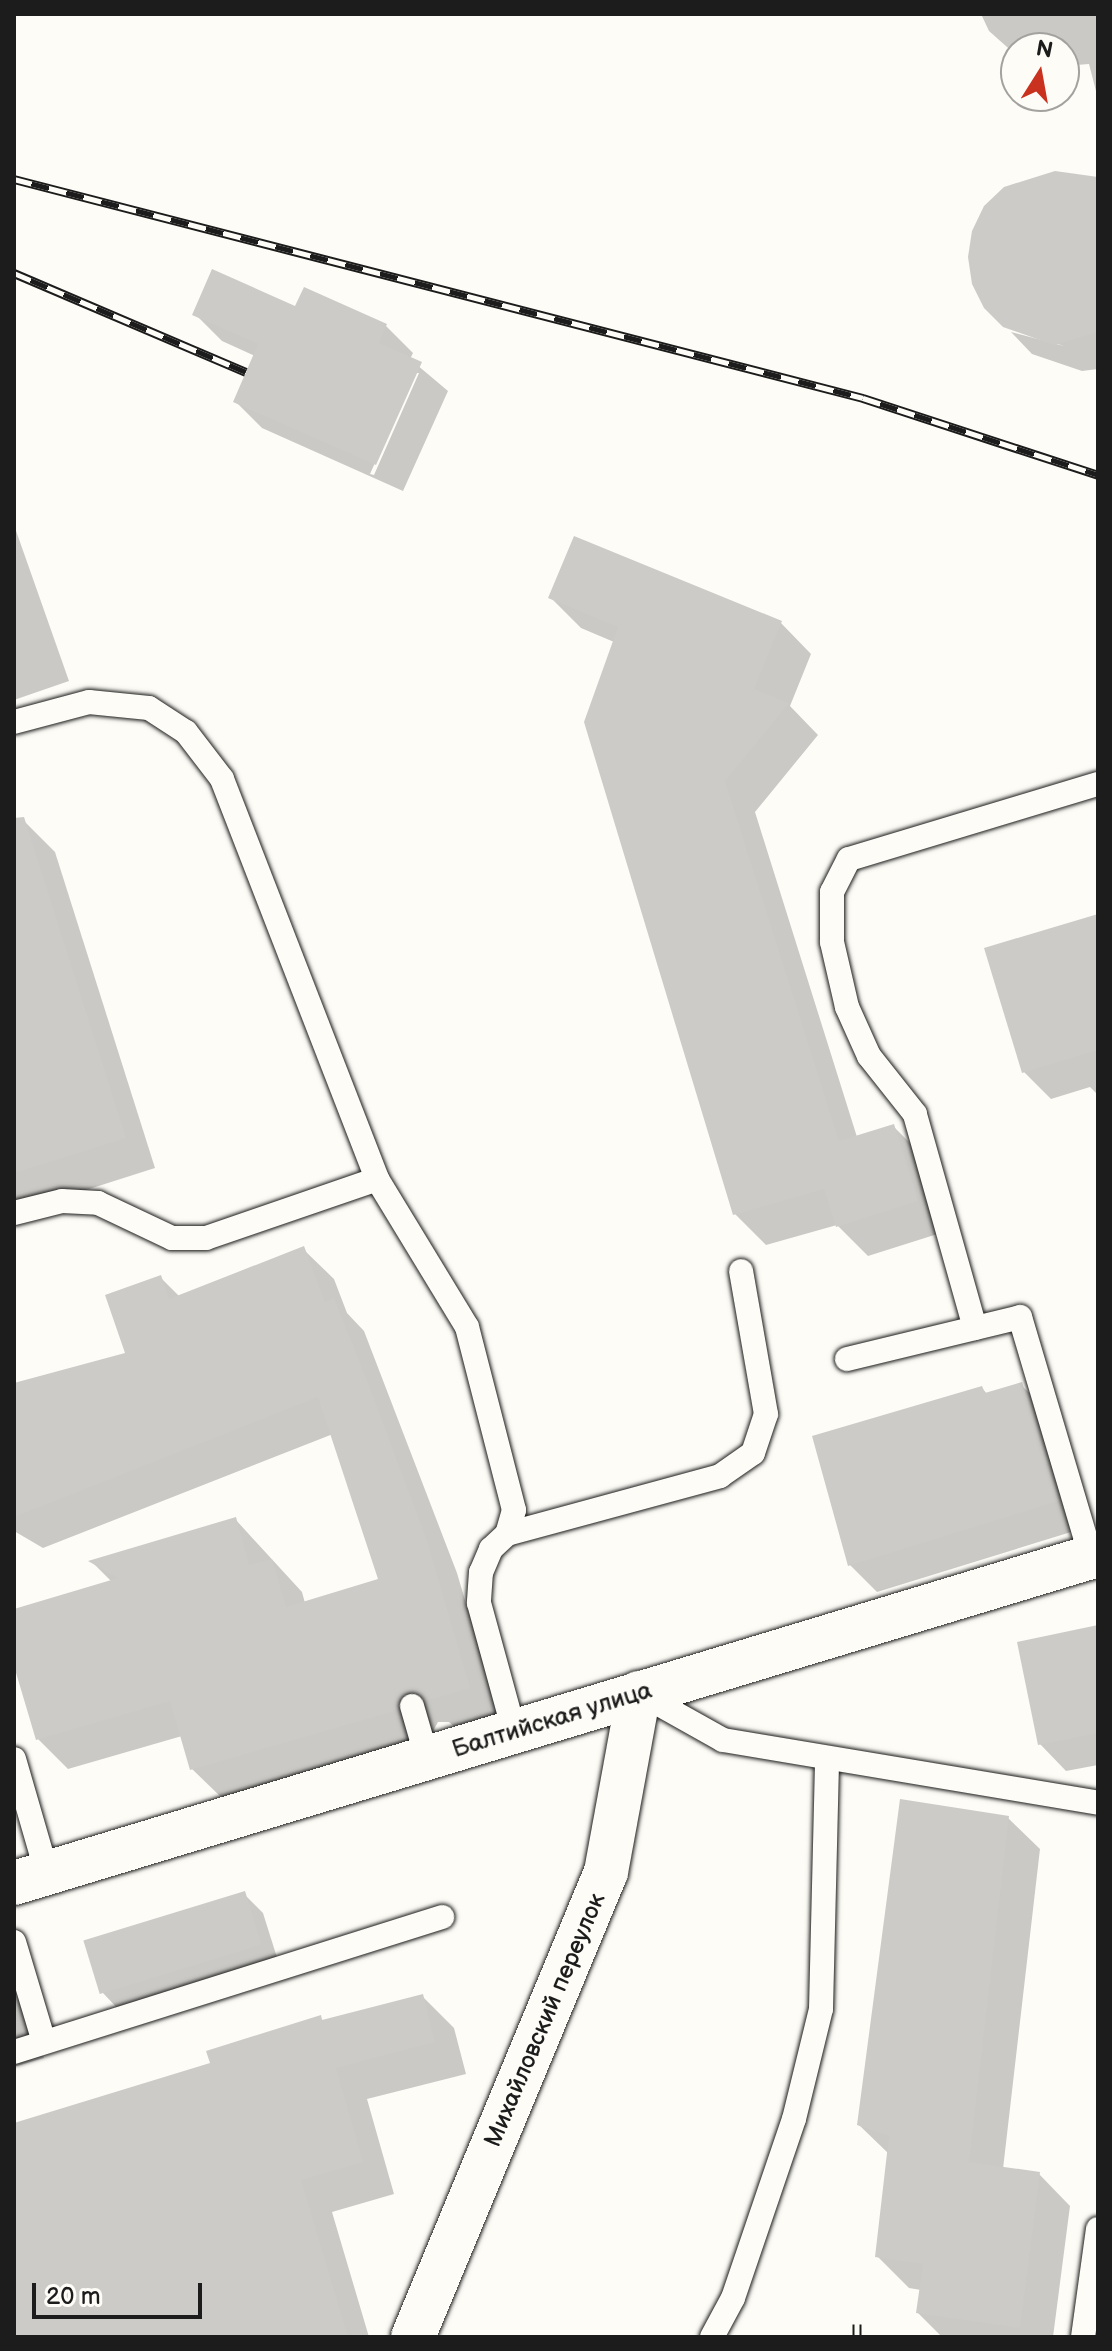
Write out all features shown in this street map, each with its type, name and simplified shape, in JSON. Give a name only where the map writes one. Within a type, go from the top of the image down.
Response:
[{"type":"street","name":"Балтийская улица","points":[[31,1878],[1091,1557]]},
{"type":"street","name":"Михайловский переулок","points":[[413,2337],[606,1872],[639,1693]]},
{"type":"lane","points":[[14,722],[89,702],[149,708],[186,732],[222,779],[377,1179],[467,1327],[510,1485],[514,1510],[507,1534]]},
{"type":"lane","points":[[975,1328],[915,1114],[869,1056],[847,1007],[832,942],[832,892],[849,859],[1098,784]]},
{"type":"lane","points":[[14,1213],[62,1201],[98,1203],[172,1238],[206,1238],[377,1179]]},
{"type":"lane","points":[[514,1731],[479,1603],[481,1572],[491,1549],[507,1534],[720,1476],[753,1453],[766,1414],[741,1271]]},
{"type":"lane","points":[[847,1359],[1020,1317],[1091,1557]]},
{"type":"lane","points":[[639,1693],[723,1740],[1098,1803]]},
{"type":"lane","points":[[412,1706],[427,1758]]},
{"type":"lane","points":[[712,2337],[733,2298],[794,2119],[821,2009],[827,1758]]},
{"type":"lane","points":[[14,1759],[31,1878]]},
{"type":"lane","points":[[14,2052],[442,1917]]},
{"type":"lane","points":[[14,1942],[44,2042]]},
{"type":"lane","points":[[1083,2337],[1098,2229]]},
{"type":"building","points":[[1055,171],[1098,177],[1098,332],[1054,345],[1003,327],[984,308],[972,284],[968,257],[972,231],[984,206],[1004,187]]},
{"type":"building","points":[[212,269],[295,306],[304,287],[387,324],[379,343],[422,362],[376,465],[233,402],[258,344],[192,315]]},
{"type":"building","points":[[574,536],[782,621],[754,689],[789,703],[725,781],[839,1141],[894,1124],[918,1201],[836,1227],[824,1189],[733,1215],[584,722],[618,627],[548,598]]},
{"type":"building","points":[[24,817],[126,1138],[14,1173],[14,818]]},
{"type":"building","points":[[1098,914],[1098,1050],[1022,1073],[984,948]]},
{"type":"building","points":[[304,1246],[325,1302],[334,1298],[366,1378],[427,1541],[470,1688],[426,1701],[416,1692],[407,1692],[398,1710],[190,1770],[170,1701],[36,1740],[14,1666],[14,1609],[118,1578],[88,1561],[236,1517],[249,1565],[272,1559],[286,1607],[378,1579],[318,1397],[14,1517],[14,1383],[125,1353],[105,1295],[161,1275],[169,1299]]},
{"type":"building","points":[[1022,1382],[1058,1501],[848,1566],[812,1436],[982,1386],[985,1393]]},
{"type":"building","points":[[1098,1625],[1098,1733],[1038,1745],[1017,1642]]},
{"type":"building","points":[[900,1799],[1009,1816],[969,2162],[1040,2172],[1020,2328],[916,2313],[923,2264],[875,2257],[889,2136],[857,2125]]},
{"type":"building","points":[[245,1891],[261,1945],[100,1994],[83,1940]]},
{"type":"building","points":[[423,1994],[435,2042],[336,2068],[363,2162],[301,2180],[348,2337],[14,2337],[14,2123],[210,2063],[206,2051],[321,2015],[322,2020]]},
{"type":"railway","points":[[14,179],[863,398],[1098,475]]},
{"type":"railway","points":[[14,273],[246,372]]},
{"type":"railway","points":[[857,2324],[857,2337]]}]
